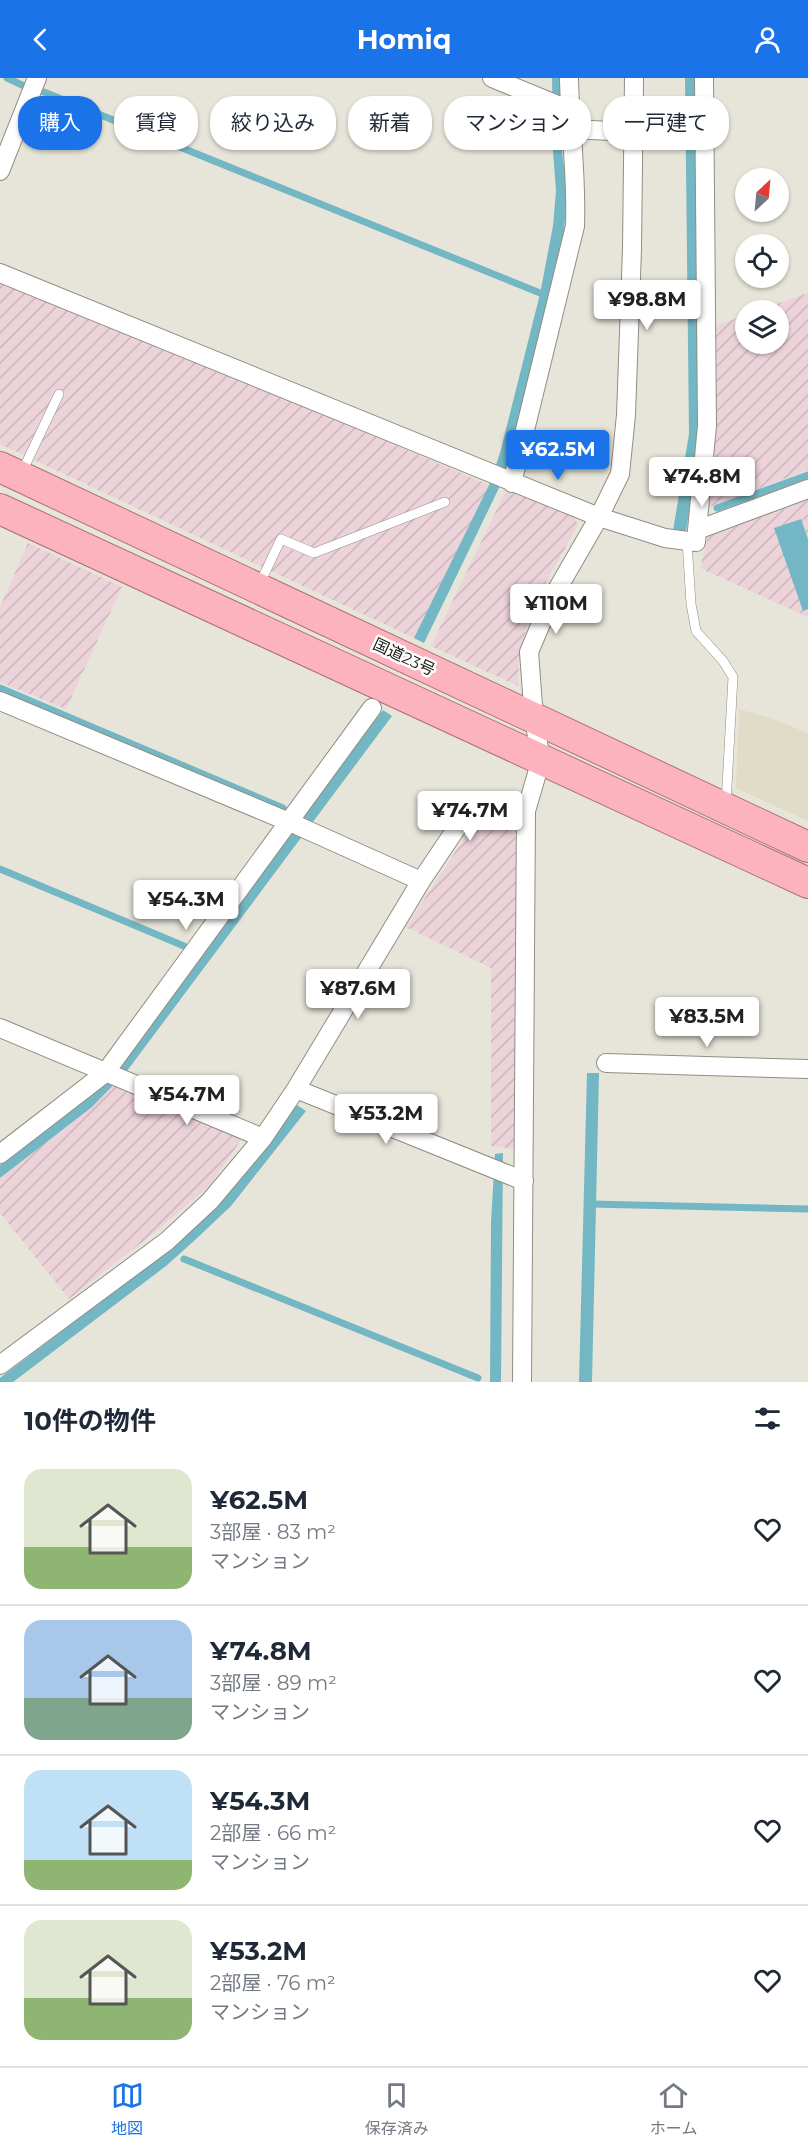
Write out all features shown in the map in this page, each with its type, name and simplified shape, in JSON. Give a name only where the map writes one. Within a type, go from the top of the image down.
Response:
[{"type":"highway","name":"国道23号","points":[[10,471],[808,848]]},
{"type":"highway","points":[[0,509],[808,884]]},
{"type":"street","points":[[0,171],[38,78]]},
{"type":"street","points":[[492,78],[535,96]]},
{"type":"street","points":[[568,96],[569,78]]},
{"type":"street","points":[[633,96],[634,78]]},
{"type":"street","points":[[692,535],[707,426],[704,78]]},
{"type":"street","points":[[502,479],[575,226],[576,191],[573,150]]},
{"type":"street","points":[[522,1382],[526,811],[541,760],[534,719],[530,652],[551,600],[599,517],[620,474],[626,415],[633,214],[632,150]]},
{"type":"street","points":[[0,273],[502,479],[599,517],[665,538],[692,535],[808,489]]},
{"type":"street","points":[[0,701],[297,826],[421,882]]},
{"type":"street","points":[[0,1154],[113,1075],[297,826],[372,708]]},
{"type":"street","points":[[0,1365],[167,1240],[210,1201],[263,1138],[296,1089],[421,882],[464,817],[497,806],[526,811]]},
{"type":"street","points":[[0,1028],[263,1138]]},
{"type":"street","points":[[606,1063],[808,1069]]},
{"type":"street","points":[[296,1089],[524,1181]]},
{"type":"lane","points":[[10,471],[59,394]]},
{"type":"lane","points":[[258,588],[281,539],[314,553],[445,502]]},
{"type":"lane","points":[[692,535],[691,604],[696,632],[723,661],[733,677],[726,809]]},
{"type":"shaded area","points":[[0,283],[130,333],[489,485],[414,638],[0,444]]},
{"type":"shaded area","points":[[808,293],[808,470],[707,508],[717,413],[716,326],[735,319],[735,354],[789,354],[788,300]]},
{"type":"shaded area","points":[[507,488],[573,515],[578,525],[536,600],[529,618],[519,656],[518,686],[431,646]]},
{"type":"shaded area","points":[[808,500],[808,617],[700,568],[708,537]]},
{"type":"shaded area","points":[[28,543],[122,587],[66,709],[0,682],[0,607]]},
{"type":"shaded area","points":[[739,709],[808,733],[808,821],[736,788]]},
{"type":"shaded area","points":[[490,821],[501,822],[511,829],[517,840],[514,1149],[491,1146],[491,968],[406,927],[469,831],[477,824]]},
{"type":"shaded area","points":[[114,1085],[243,1137],[211,1184],[159,1229],[69,1299],[0,1213],[0,1178],[92,1107]]},
{"type":"water","points":[[552,78],[561,78],[561,96],[552,96]]},
{"type":"water","points":[[685,78],[697,78],[697,96],[685,96]]},
{"type":"water","points":[[562,150],[567,189],[564,232],[507,467],[424,643],[414,638],[489,485],[500,453],[540,294],[553,226],[556,191],[553,151]]},
{"type":"water","points":[[686,150],[698,150],[701,440],[686,531],[673,531],[689,434]]},
{"type":"water","points":[[801,519],[808,539],[808,609],[803,611],[774,528]]},
{"type":"water","points":[[383,710],[392,716],[127,1071],[92,1107],[0,1178],[0,1165],[98,1089]]},
{"type":"water","points":[[587,1073],[599,1073],[592,1382],[579,1382]]},
{"type":"water","points":[[297,1105],[306,1111],[231,1206],[195,1240],[166,1266],[13,1382],[0,1382],[0,1378],[173,1247],[215,1208]]},
{"type":"water","points":[[503,1153],[501,1382],[490,1382],[491,1222],[495,1154]]},
{"type":"waterway","points":[[7,78],[22,85]]},
{"type":"waterway","points":[[44,92],[545,295]]},
{"type":"waterway","points":[[717,508],[808,475]]},
{"type":"waterway","points":[[0,688],[283,808]]},
{"type":"waterway","points":[[0,869],[184,946]]},
{"type":"waterway","points":[[590,1204],[808,1209]]},
{"type":"waterway","points":[[184,1259],[478,1378]]}]
